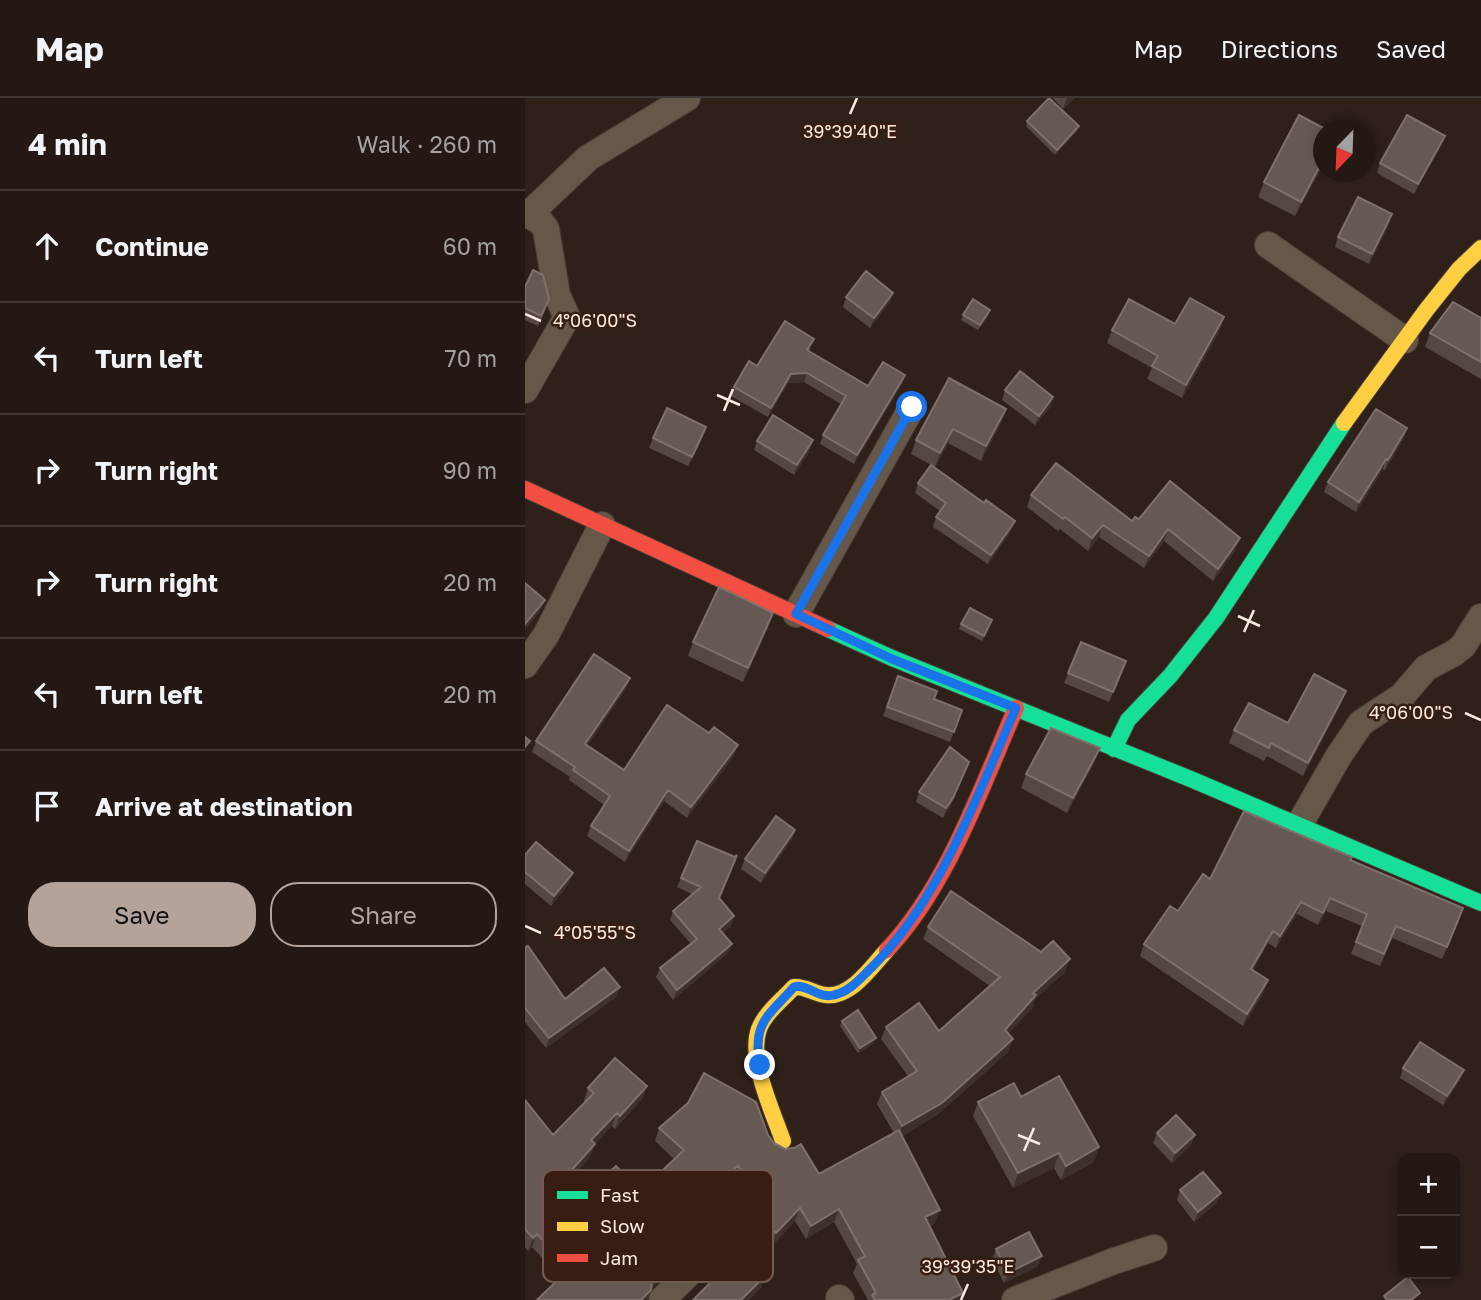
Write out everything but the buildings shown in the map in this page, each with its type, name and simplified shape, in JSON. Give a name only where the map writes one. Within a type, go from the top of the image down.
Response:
[{"type":"street","points":[[525,390],[567,317],[557,295],[547,229],[527,214],[588,158],[687,98]]},
{"type":"street","points":[[1268,245],[1405,340]]},
{"type":"street","points":[[1114,749],[1128,720],[1170,676],[1216,618],[1348,417],[1448,281],[1481,248]]},
{"type":"street","points":[[796,614],[912,407]]},
{"type":"street","points":[[525,489],[892,659],[1193,780],[1481,903]]},
{"type":"street","points":[[525,665],[546,635],[602,524]]},
{"type":"street","points":[[1298,827],[1361,723],[1402,695],[1426,668],[1463,646],[1481,617]]},
{"type":"street","points":[[783,1141],[760,1065],[756,1039],[760,1029],[767,1016],[794,987],[798,986],[820,995],[834,995],[853,986],[882,958],[926,896],[959,838],[1016,708]]},
{"type":"street","points":[[1015,1300],[1154,1248]]},
{"type":"street","points":[[662,1300],[680,1282]]},
{"type":"traffic: fast","points":[[1114,749],[1128,720],[1170,676],[1216,618],[1344,423]]},
{"type":"traffic: fast","points":[[828,629],[1481,903]]},
{"type":"traffic: slow","points":[[1344,423],[1427,309],[1459,269],[1481,248]]},
{"type":"traffic: slow","points":[[783,1141],[759,1070],[756,1042],[762,1023],[794,987],[835,995],[860,980],[887,950]]},
{"type":"traffic: jam","points":[[525,489],[828,629]]},
{"type":"traffic: jam","points":[[887,950],[909,924],[945,866],[976,803],[1016,708]]},
{"type":"route","points":[[760,1065],[756,1039],[760,1029],[767,1016],[794,987],[803,987],[829,996],[853,986],[882,958],[906,927],[959,838],[1016,708],[892,659],[796,614],[912,407]]}]
